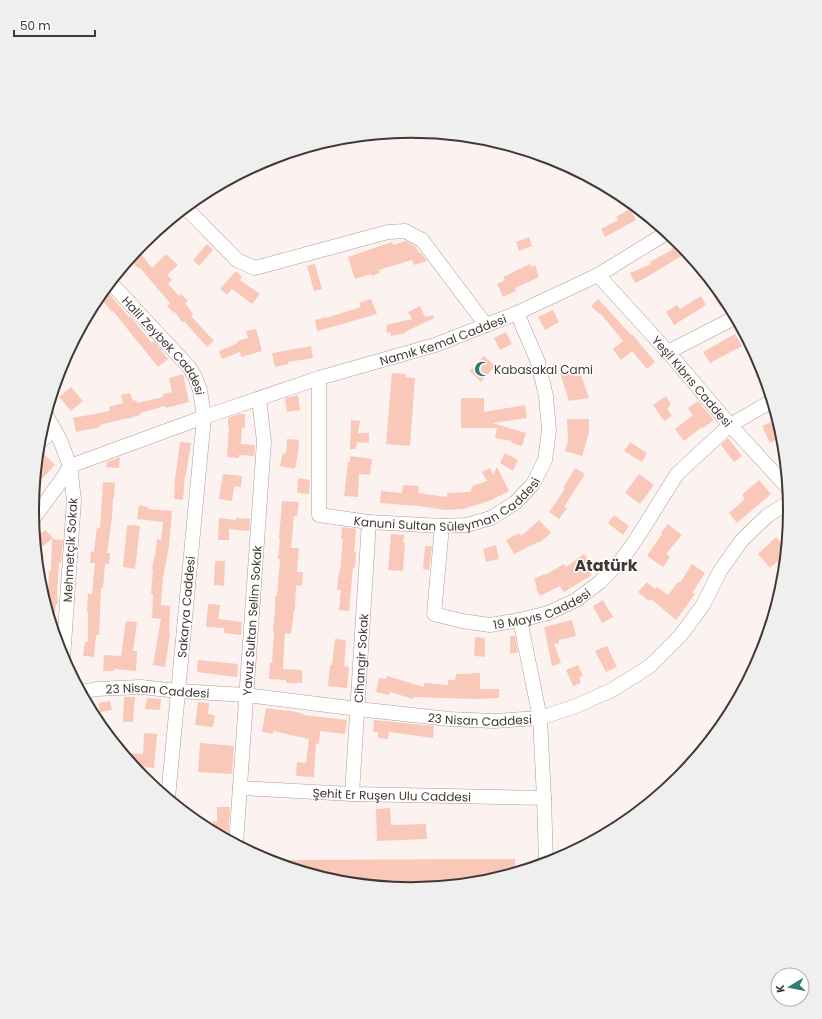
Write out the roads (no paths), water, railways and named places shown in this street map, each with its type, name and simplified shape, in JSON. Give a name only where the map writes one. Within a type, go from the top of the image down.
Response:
[{"type":"street","points":[[188,212],[236,260],[255,268],[388,232],[405,231],[422,240],[486,325]]},
{"type":"street","name":"Namık Kemal Caddesi","points":[[70,466],[204,417],[319,378],[435,345],[517,313],[598,275],[662,236]]},
{"type":"street","name":"Yeşil Kıbrıs Caddesi","points":[[598,275],[782,481]]},
{"type":"street","name":"Halil Zeybek Caddesi","points":[[114,286],[189,367],[200,390],[204,417]]},
{"type":"street","name":"Kanuni Sultan Süleyman Caddesi","points":[[319,378],[319,515],[369,522],[442,526],[467,525],[491,518],[515,502],[533,484],[545,460],[549,430],[546,396],[538,362],[517,313]]},
{"type":"street","points":[[668,352],[730,320]]},
{"type":"street","name":"Yavuz Sultan Selim Sokak","points":[[236,838],[264,442],[259,399]]},
{"type":"street","name":"19 Mayıs Caddesi","points":[[442,526],[434,614],[462,621],[490,625],[548,613],[576,600],[600,582],[620,562],[637,538],[677,474],[730,424],[767,404]]},
{"type":"street","name":"Sakarya Caddesi","points":[[167,790],[178,691],[204,417]]},
{"type":"street","name":"Mehmetçik Sokak","points":[[50,422],[60,440],[70,466],[74,500],[64,644]]},
{"type":"street","points":[[46,436],[54,430]]},
{"type":"street","points":[[39,511],[70,466]]},
{"type":"street","name":"23 Nisan Caddesi","points":[[87,691],[96,689],[141,687],[246,696],[358,710],[449,719],[494,721],[540,718],[576,706],[612,690],[650,666],[680,636],[703,606],[720,571],[742,540],[768,516],[783,506]]},
{"type":"street","name":"Cihangir Sokak","points":[[352,794],[369,522]]},
{"type":"street","points":[[520,620],[540,718],[546,856]]},
{"type":"street","name":"Şehit Er Ruşen Ulu Caddesi","points":[[240,788],[352,794],[544,798]]},
{"type":"place","name":"Kabasakal Cami","points":[[482,369]]},
{"type":"district","name":"Atatürk","points":[[606,565]]}]
